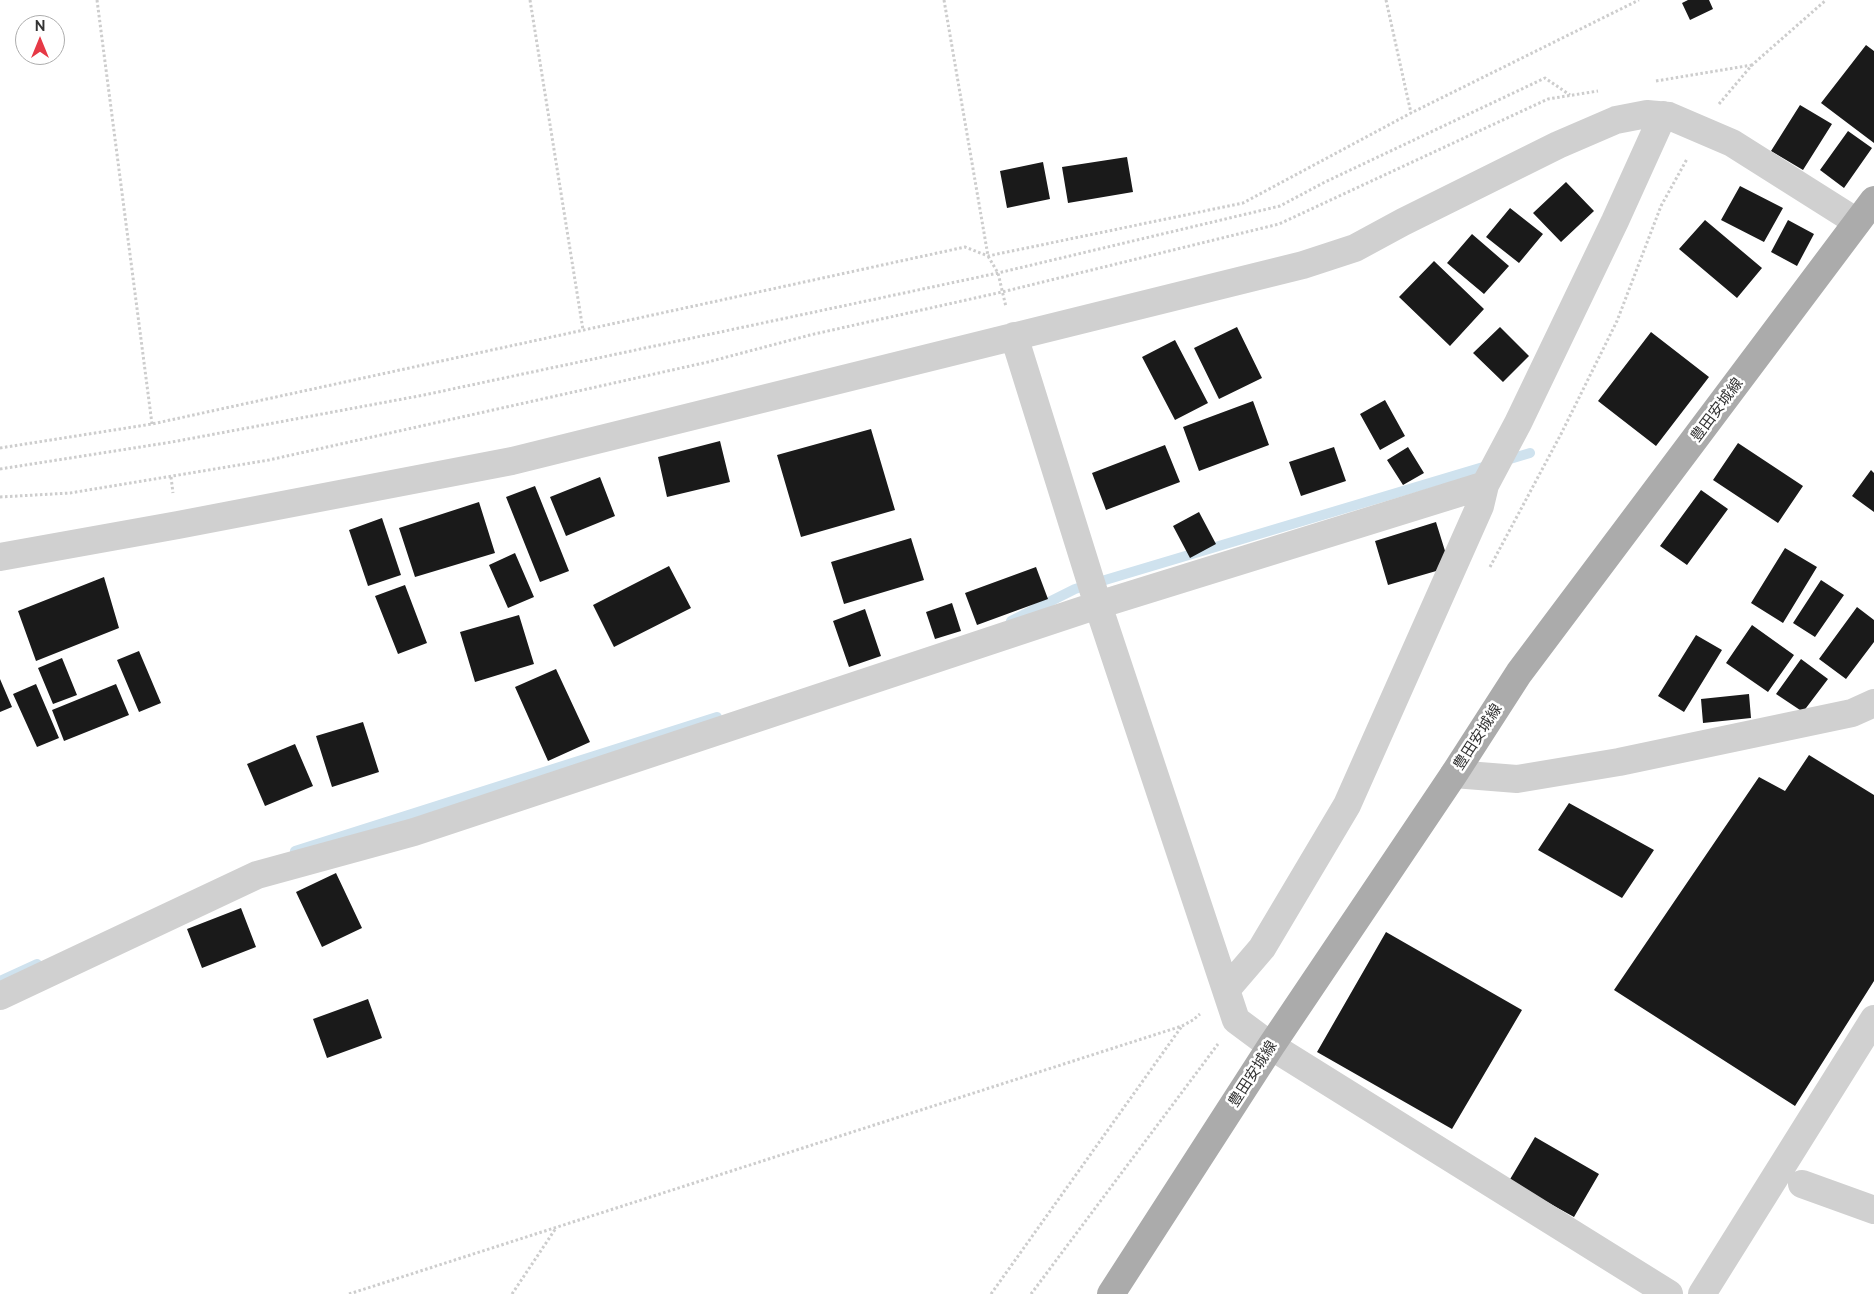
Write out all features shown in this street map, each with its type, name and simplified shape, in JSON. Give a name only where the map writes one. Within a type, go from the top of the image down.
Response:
[{"type":"main road","name":"豊田安城線","points":[[1111,1294],[1271,1046],[1454,774],[1519,673],[1874,200]]},
{"type":"street","points":[[0,557],[512,461],[1303,265],[1347,251],[1558,145],[1616,120],[1647,114],[1669,116],[1732,143],[1857,222]]},
{"type":"street","points":[[1226,990],[1262,948],[1347,805],[1480,506],[1485,485],[1518,423],[1615,221],[1663,115]]},
{"type":"street","points":[[1014,336],[1098,605],[1236,1020],[1271,1046],[1669,1294]]},
{"type":"street","points":[[0,996],[257,875],[414,832],[1098,605],[1485,485]]},
{"type":"street","points":[[1454,774],[1517,780],[1619,762],[1852,713],[1874,703]]},
{"type":"street","points":[[1702,1294],[1874,1019]]},
{"type":"street","points":[[1802,1184],[1874,1210]]},
{"type":"path","points":[[97,0],[152,424]]},
{"type":"path","points":[[530,0],[583,330]]},
{"type":"path","points":[[944,0],[988,256],[998,273],[1014,336]]},
{"type":"path","points":[[1386,0],[1410,112]]},
{"type":"path","points":[[0,448],[152,424],[965,247],[988,256],[1243,203],[1410,112],[1639,0]]},
{"type":"path","points":[[1647,82],[1752,65]]},
{"type":"path","points":[[0,469],[172,442],[424,395],[998,273],[1280,206],[1325,182],[1545,78],[1571,95]]},
{"type":"path","points":[[0,496],[70,493],[269,460],[623,381],[820,333],[1002,292],[1279,224],[1548,99],[1599,90]]},
{"type":"path","points":[[349,1294],[1182,1026],[1193,1020],[1226,990]]},
{"type":"path","points":[[991,1294],[1182,1026]]},
{"type":"path","points":[[512,1294],[556,1227]]},
{"type":"building","points":[[1688,0],[1709,0],[1713,9],[1690,20],[1682,3]]},
{"type":"building","points":[[1866,45],[1874,51],[1874,143],[1821,103]]},
{"type":"building","points":[[1800,105],[1832,124],[1803,170],[1771,151]]},
{"type":"building","points":[[1848,131],[1872,148],[1844,188],[1820,170]]},
{"type":"building","points":[[1127,157],[1133,192],[1068,203],[1062,167]]},
{"type":"building","points":[[1043,162],[1050,199],[1007,208],[1000,171]]},
{"type":"building","points":[[1566,182],[1594,211],[1561,242],[1533,213]]},
{"type":"building","points":[[1740,186],[1783,208],[1764,242],[1721,220]]},
{"type":"building","points":[[1510,208],[1543,234],[1519,263],[1486,237]]},
{"type":"building","points":[[1705,220],[1762,268],[1737,298],[1679,249]]},
{"type":"building","points":[[1788,220],[1814,234],[1797,266],[1771,252]]},
{"type":"building","points":[[1472,234],[1509,266],[1484,294],[1447,263]]},
{"type":"building","points":[[1434,261],[1484,309],[1450,346],[1399,297]]},
{"type":"building","points":[[1237,327],[1262,378],[1219,399],[1194,348]]},
{"type":"building","points":[[1500,327],[1529,356],[1503,382],[1473,353]]},
{"type":"building","points":[[1651,332],[1709,377],[1656,446],[1598,401]]},
{"type":"building","points":[[1175,340],[1208,403],[1175,420],[1142,357]]},
{"type":"building","points":[[1385,400],[1405,436],[1380,450],[1360,414]]},
{"type":"building","points":[[1253,401],[1269,445],[1199,471],[1183,427]]},
{"type":"building","points":[[871,429],[895,510],[801,537],[777,455]]},
{"type":"building","points":[[720,441],[730,482],[667,497],[658,457]]},
{"type":"building","points":[[1738,443],[1803,486],[1778,523],[1713,480]]},
{"type":"building","points":[[1165,445],[1180,482],[1106,510],[1092,473]]},
{"type":"building","points":[[1334,447],[1346,481],[1301,496],[1289,462]]},
{"type":"building","points":[[1408,447],[1424,473],[1403,485],[1387,460]]},
{"type":"building","points":[[1871,470],[1874,473],[1874,512],[1852,496]]},
{"type":"building","points":[[600,477],[615,516],[566,536],[550,497]]},
{"type":"building","points":[[535,486],[569,571],[540,582],[506,497]]},
{"type":"building","points":[[1701,490],[1728,509],[1687,565],[1660,546]]},
{"type":"building","points":[[479,502],[495,553],[415,577],[399,528]]},
{"type":"building","points":[[1199,512],[1216,544],[1190,558],[1173,526]]},
{"type":"building","points":[[382,518],[401,575],[368,586],[349,530]]},
{"type":"building","points":[[1436,522],[1450,567],[1388,585],[1375,541]]},
{"type":"building","points":[[911,538],[924,580],[844,604],[831,562]]},
{"type":"building","points":[[1785,548],[1817,567],[1783,623],[1751,603]]},
{"type":"building","points":[[515,553],[534,597],[508,608],[489,565]]},
{"type":"building","points":[[669,566],[691,608],[614,647],[593,605]]},
{"type":"building","points":[[1036,567],[1048,599],[977,625],[965,593]]},
{"type":"building","points":[[104,577],[119,628],[36,661],[18,611]]},
{"type":"building","points":[[1821,580],[1844,595],[1815,637],[1793,623]]},
{"type":"building","points":[[405,585],[427,643],[398,654],[375,596]]},
{"type":"building","points":[[952,603],[961,631],[935,639],[926,612]]},
{"type":"building","points":[[1857,607],[1874,620],[1874,642],[1846,679],[1819,659]]},
{"type":"building","points":[[865,609],[881,656],[849,667],[833,621]]},
{"type":"building","points":[[519,615],[534,664],[475,682],[460,632]]},
{"type":"building","points":[[1752,625],[1794,655],[1768,692],[1726,663]]},
{"type":"building","points":[[1696,635],[1722,650],[1684,712],[1658,696]]},
{"type":"building","points":[[139,651],[161,703],[139,712],[117,660]]},
{"type":"building","points":[[62,658],[77,695],[53,704],[38,668]]},
{"type":"building","points":[[1801,659],[1828,679],[1803,712],[1776,694]]},
{"type":"building","points":[[556,669],[590,742],[548,761],[515,687]]},
{"type":"building","points":[[0,679],[12,707],[0,712]]},
{"type":"building","points":[[36,684],[59,738],[37,747],[13,694]]},
{"type":"building","points":[[116,684],[129,715],[64,741],[52,710]]},
{"type":"building","points":[[1749,694],[1751,718],[1703,723],[1701,699]]},
{"type":"building","points":[[363,722],[379,772],[332,787],[316,736]]},
{"type":"building","points":[[295,744],[313,786],[265,806],[247,764]]},
{"type":"building","points":[[1809,755],[1874,795],[1874,981],[1795,1106],[1614,990],[1759,777],[1785,791]]},
{"type":"building","points":[[1569,803],[1654,850],[1622,898],[1538,850]]},
{"type":"building","points":[[336,873],[362,928],[322,947],[296,892]]},
{"type":"building","points":[[241,908],[256,947],[202,968],[187,929]]},
{"type":"building","points":[[1386,932],[1522,1010],[1452,1129],[1317,1052]]},
{"type":"building","points":[[368,999],[382,1038],[327,1058],[313,1019]]},
{"type":"building","points":[[1535,1137],[1599,1174],[1574,1217],[1509,1181]]},
{"type":"waterway","points":[[1011,621],[1075,589],[1530,453]]},
{"type":"waterway","points":[[295,851],[717,717]]},
{"type":"waterway","points":[[0,981],[37,964]]}]
